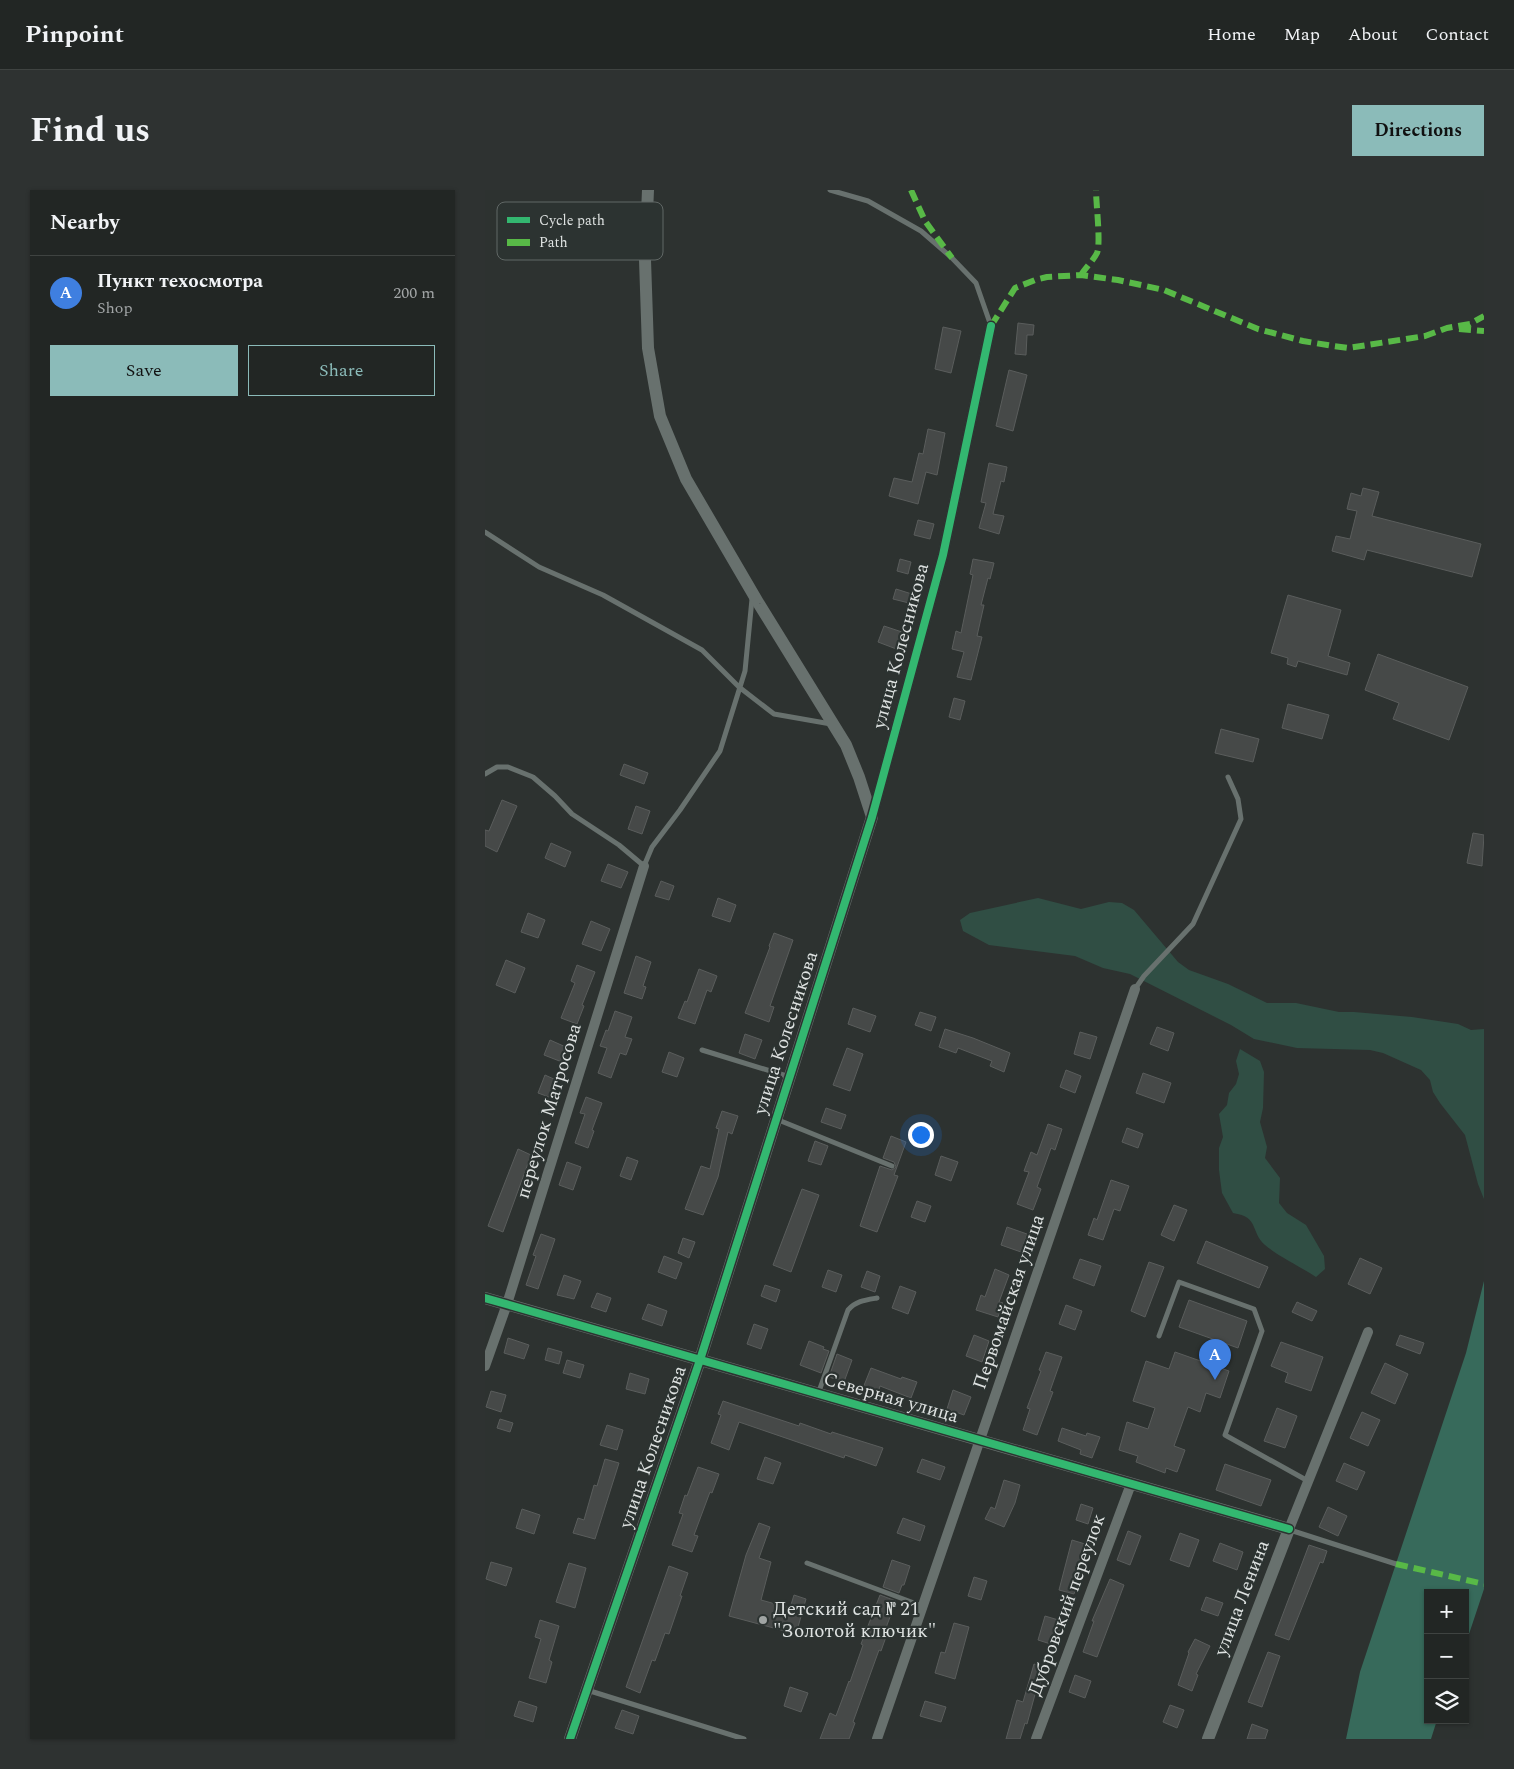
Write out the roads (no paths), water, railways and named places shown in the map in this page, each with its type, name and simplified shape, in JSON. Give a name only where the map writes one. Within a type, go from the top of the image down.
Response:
[{"type":"street","points":[[645,260],[648,348],[660,416],[686,479],[753,594],[846,745],[872,817]]},
{"type":"street","name":"улица Колесникова","points":[[570,1739],[699,1360],[872,817],[943,555],[991,326]]},
{"type":"street","name":"переулок Матросова","points":[[485,1366],[507,1304],[643,866]]},
{"type":"street","name":"Первомайская улица","points":[[877,1739],[1135,989]]},
{"type":"street","name":"Северная улица","points":[[485,1298],[1289,1529]]},
{"type":"street","name":"улица Ленина","points":[[1208,1739],[1368,1332]]},
{"type":"street","name":"Дубровский переулок","points":[[1036,1739],[1131,1484]]},
{"type":"lane","points":[[830,190],[868,201],[921,231],[952,258],[976,283],[991,326]]},
{"type":"lane","points":[[485,532],[539,567],[603,595],[702,650],[739,687],[774,714],[833,725]]},
{"type":"lane","points":[[485,774],[497,766],[507,767],[533,777],[572,814],[619,845],[643,866],[652,847],[720,751],[745,671],[753,594]]},
{"type":"lane","points":[[1135,989],[1144,976],[1193,924],[1241,819],[1239,799],[1228,777]]},
{"type":"lane","points":[[702,1050],[790,1077]]},
{"type":"lane","points":[[776,1119],[892,1166]]},
{"type":"lane","points":[[1159,1336],[1179,1282],[1254,1309],[1262,1331],[1225,1435],[1309,1481]]},
{"type":"lane","points":[[818,1394],[848,1310],[852,1305],[860,1301],[877,1298]]},
{"type":"lane","points":[[1289,1529],[1396,1564]]},
{"type":"lane","points":[[807,1563],[923,1606]]},
{"type":"lane","points":[[586,1690],[744,1739]]},
{"type":"place","name":"Пункт техосмотра","points":[[1215,1380]]},
{"type":"place","name":"Детский сад № 21 \"Золотой ключик\"","points":[[763,1620]]}]
